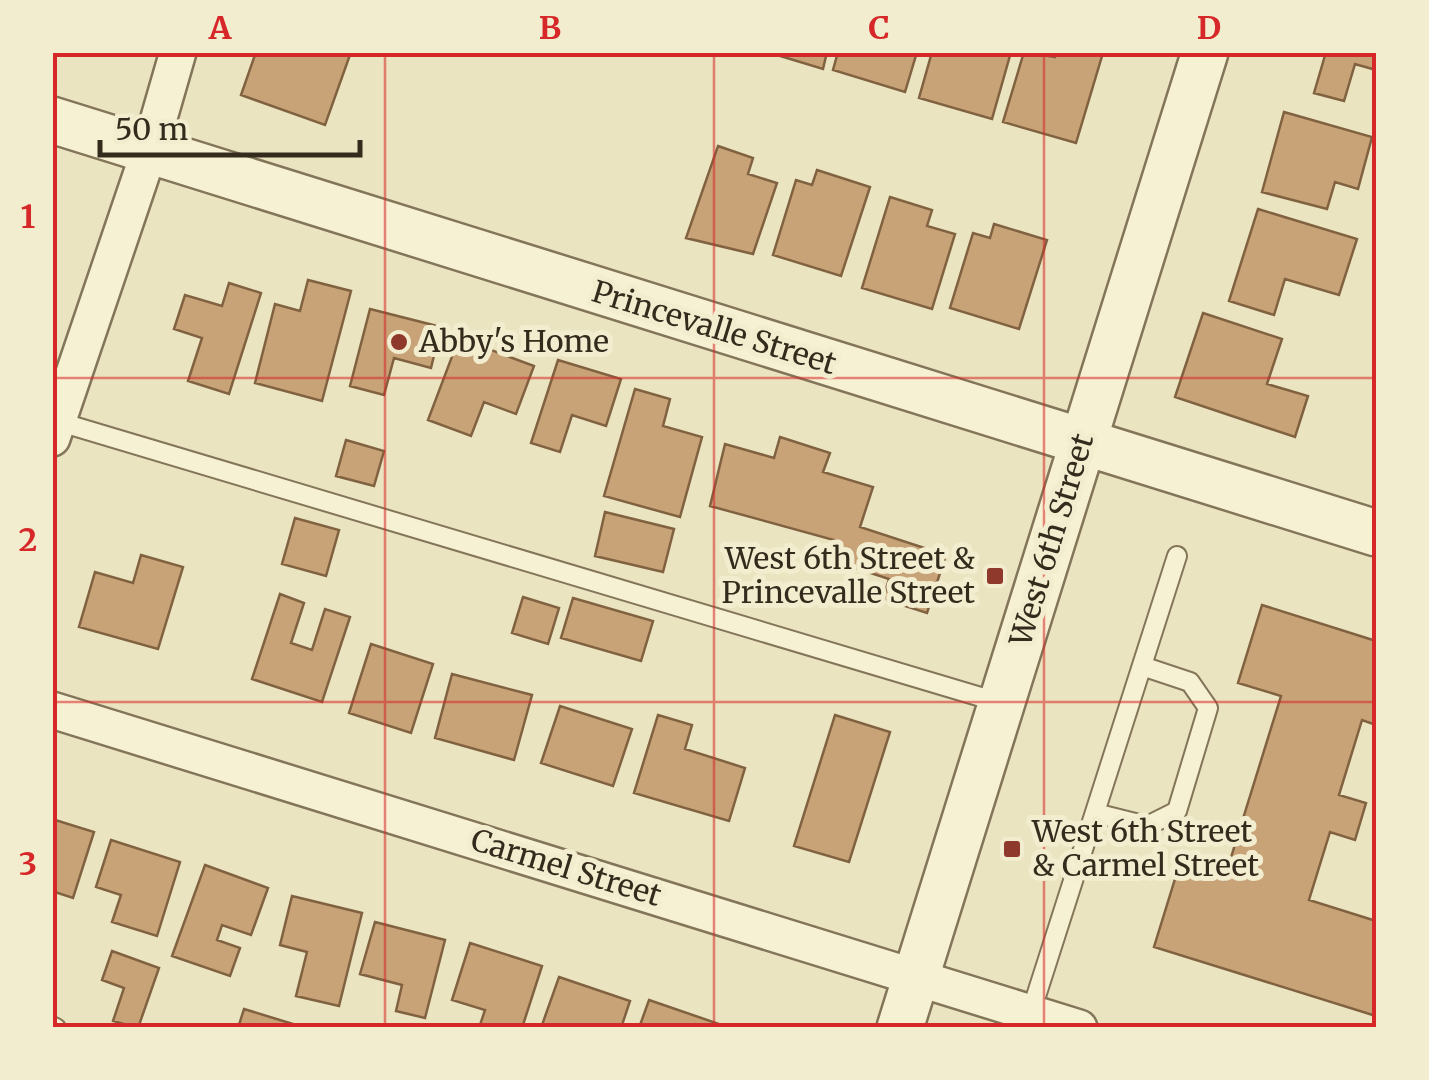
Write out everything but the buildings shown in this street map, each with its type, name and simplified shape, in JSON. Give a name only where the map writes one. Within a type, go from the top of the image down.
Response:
[{"type":"street","points":[[54,426],[150,150],[178,52]]},
{"type":"street","name":"West 6th Street","points":[[900,1028],[1205,52]]},
{"type":"street","name":"Princevalle Street","points":[[52,120],[1376,533]]},
{"type":"street","name":"Carmel Street","points":[[52,710],[1079,1028]]},
{"type":"lane","points":[[54,426],[1001,703]]},
{"type":"lane","points":[[1030,1012],[1176,556]]},
{"type":"lane","points":[[1096,813],[1148,826],[1177,811],[1208,708],[1190,682],[1142,666]]},
{"type":"place","name":"Abby's Home","points":[[399,342]]},
{"type":"place","name":"West 6th Street & Princevalle Street","points":[[995,576]]},
{"type":"place","name":"West 6th Street & Carmel Street","points":[[1012,849]]}]
